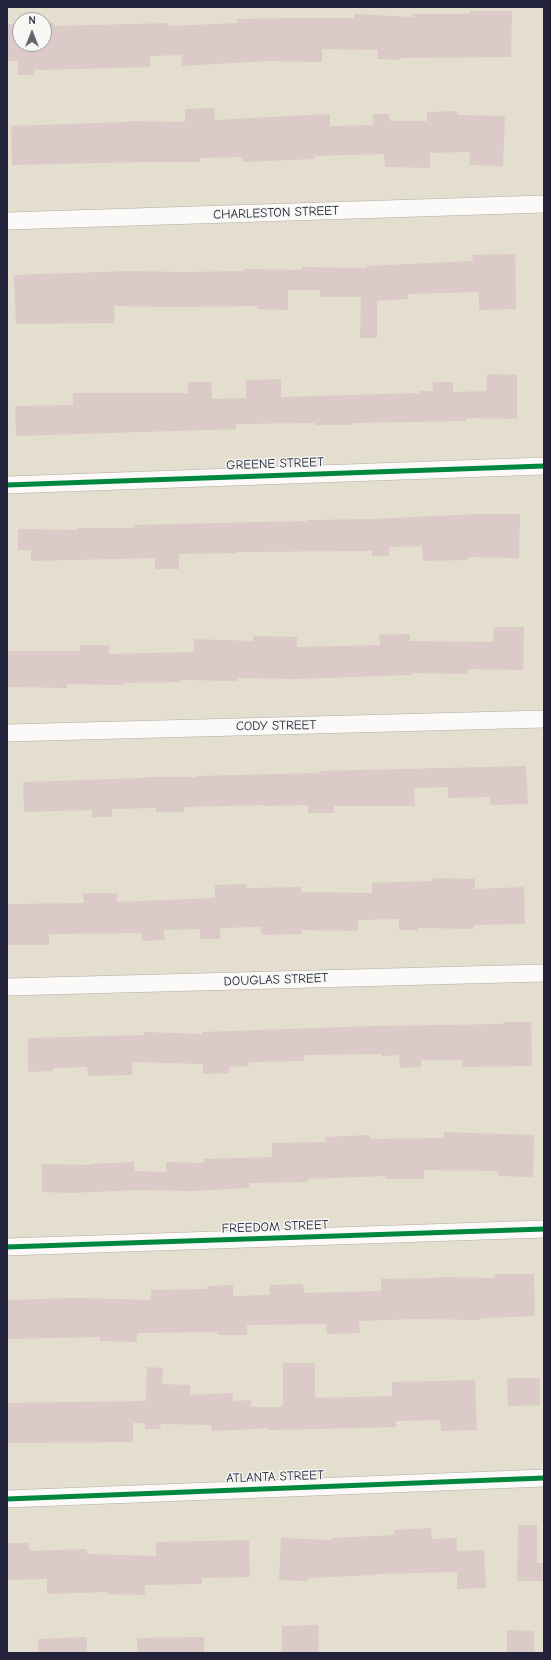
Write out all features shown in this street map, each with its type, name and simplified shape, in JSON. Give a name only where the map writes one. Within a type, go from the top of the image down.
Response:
[{"type":"street","name":"CHARLESTON STREET","points":[[7,221],[544,204]]},
{"type":"street","name":"GREENE STREET","points":[[7,485],[544,466]]},
{"type":"street","name":"CODY STREET","points":[[7,733],[544,719]]},
{"type":"street","name":"DOUGLAS STREET","points":[[7,987],[544,973]]},
{"type":"street","name":"FREEDOM STREET","points":[[7,1247],[544,1229]]},
{"type":"street","name":"ATLANTA STREET","points":[[7,1499],[544,1478]]},
{"type":"building","points":[[470,11],[512,11],[511,57],[400,58],[400,60],[377,59],[378,50],[322,49],[322,62],[266,61],[182,66],[181,55],[150,56],[150,67],[34,70],[35,75],[18,75],[18,61],[7,61],[7,24],[12,24],[12,52],[52,52],[52,23],[54,23],[54,26],[169,23],[169,26],[238,23],[237,19],[354,18],[354,14],[414,17],[413,14],[470,14]]},
{"type":"building","points":[[214,108],[215,120],[330,114],[330,126],[373,125],[373,114],[389,114],[390,121],[427,121],[427,112],[457,111],[457,115],[505,116],[503,166],[469,165],[470,152],[430,153],[430,168],[385,167],[384,154],[314,156],[315,159],[243,162],[243,157],[200,158],[200,162],[12,165],[11,126],[129,121],[185,122],[185,109]]},
{"type":"building","points":[[515,254],[516,309],[479,310],[479,292],[408,294],[408,299],[377,301],[377,338],[360,338],[361,297],[320,297],[320,290],[288,290],[288,310],[257,309],[257,306],[114,306],[115,323],[16,324],[14,275],[130,271],[244,271],[244,269],[302,270],[302,267],[367,268],[366,266],[473,261],[472,255]]},
{"type":"building","points":[[487,374],[517,375],[517,419],[466,418],[466,421],[351,423],[351,425],[315,425],[315,423],[236,424],[236,429],[16,436],[15,406],[73,405],[73,393],[188,393],[188,382],[211,382],[212,399],[246,398],[246,380],[281,379],[281,397],[420,393],[419,391],[433,391],[433,382],[453,382],[453,392],[486,391]]},
{"type":"building","points":[[478,514],[520,514],[519,558],[468,557],[468,560],[423,561],[422,546],[389,547],[389,556],[372,556],[372,551],[179,554],[179,569],[155,569],[155,558],[31,561],[31,550],[18,550],[18,529],[78,530],[77,528],[133,528],[133,525],[371,519]]},
{"type":"building","points":[[494,627],[524,627],[523,670],[468,669],[468,674],[411,673],[411,675],[296,679],[238,678],[237,681],[181,680],[181,682],[123,683],[123,685],[67,684],[67,688],[7,687],[7,651],[80,651],[80,645],[109,645],[109,654],[194,652],[194,639],[253,641],[253,636],[297,637],[297,647],[380,645],[379,635],[410,634],[410,641],[493,642]]},
{"type":"building","points":[[526,766],[528,804],[490,805],[490,797],[448,798],[448,787],[414,788],[415,806],[334,806],[334,813],[308,813],[308,805],[184,807],[184,812],[156,812],[156,808],[112,809],[112,817],[92,817],[92,810],[24,812],[23,782],[146,777],[319,773],[319,771]]},
{"type":"building","points":[[433,878],[475,879],[475,889],[524,887],[525,924],[474,925],[474,929],[418,928],[418,930],[399,930],[399,919],[358,920],[358,931],[302,930],[302,934],[261,935],[261,927],[220,928],[220,939],[200,939],[200,929],[164,930],[165,940],[142,941],[142,933],[49,934],[49,945],[7,945],[7,904],[84,903],[83,893],[117,893],[117,902],[215,898],[215,885],[246,884],[246,888],[301,887],[301,892],[372,893],[372,883],[433,881]]},
{"type":"building","points":[[503,1022],[531,1022],[532,1066],[462,1067],[462,1060],[421,1060],[421,1067],[400,1068],[399,1055],[382,1056],[382,1054],[304,1055],[304,1061],[249,1062],[249,1066],[229,1067],[229,1073],[203,1074],[203,1064],[132,1062],[132,1075],[88,1076],[87,1067],[53,1068],[53,1071],[28,1072],[28,1038],[144,1035],[144,1032],[202,1034],[202,1032],[376,1026],[503,1024]]},
{"type":"building","points":[[444,1132],[534,1135],[533,1177],[498,1176],[498,1171],[424,1170],[424,1179],[385,1179],[385,1176],[308,1179],[308,1182],[249,1183],[249,1188],[193,1191],[138,1190],[70,1193],[42,1192],[42,1164],[90,1165],[134,1162],[135,1171],[166,1172],[166,1162],[204,1163],[204,1159],[272,1157],[272,1143],[325,1142],[325,1137],[370,1135],[370,1139],[444,1138]]},
{"type":"building","points":[[495,1274],[534,1274],[535,1316],[481,1318],[481,1320],[419,1319],[359,1321],[360,1333],[327,1334],[326,1324],[247,1325],[247,1335],[218,1335],[217,1332],[137,1333],[137,1342],[100,1341],[100,1337],[7,1339],[7,1300],[77,1298],[151,1300],[151,1290],[207,1289],[207,1286],[233,1285],[233,1296],[270,1295],[269,1285],[303,1284],[304,1293],[381,1291],[381,1279],[438,1277],[495,1278]]},
{"type":"building","points":[[283,1363],[315,1363],[315,1398],[392,1396],[392,1382],[475,1380],[477,1430],[441,1431],[440,1420],[396,1421],[396,1427],[269,1430],[269,1428],[212,1431],[211,1425],[161,1424],[160,1429],[145,1429],[145,1423],[133,1423],[133,1442],[7,1443],[7,1403],[146,1401],[147,1367],[163,1368],[162,1384],[190,1385],[190,1395],[233,1393],[233,1401],[251,1400],[251,1407],[283,1407]]},
{"type":"building","points":[[507,1378],[540,1378],[540,1405],[508,1406]]},
{"type":"building","points":[[518,1525],[537,1525],[537,1563],[543,1563],[543,1581],[517,1581]]},
{"type":"building","points":[[431,1528],[432,1539],[457,1538],[457,1551],[484,1550],[486,1588],[457,1589],[457,1572],[375,1574],[309,1578],[308,1581],[279,1580],[281,1538],[332,1540],[332,1538],[394,1535],[394,1530]]},
{"type":"building","points":[[249,1540],[250,1577],[202,1578],[202,1584],[145,1585],[145,1595],[107,1594],[108,1592],[47,1594],[47,1579],[7,1580],[7,1543],[29,1543],[29,1551],[87,1549],[87,1554],[156,1556],[156,1542]]},
{"type":"building","points":[[318,1625],[319,1653],[282,1653],[282,1626]]},
{"type":"building","points":[[507,1630],[534,1631],[534,1653],[507,1653]]},
{"type":"building","points":[[87,1637],[87,1653],[38,1653],[38,1639]]},
{"type":"building","points":[[204,1637],[204,1653],[137,1653],[137,1638]]},
{"type":"cycle path","points":[[7,485],[544,466]]},
{"type":"cycle path","points":[[7,1247],[544,1229]]},
{"type":"cycle path","points":[[7,1499],[544,1478]]}]
